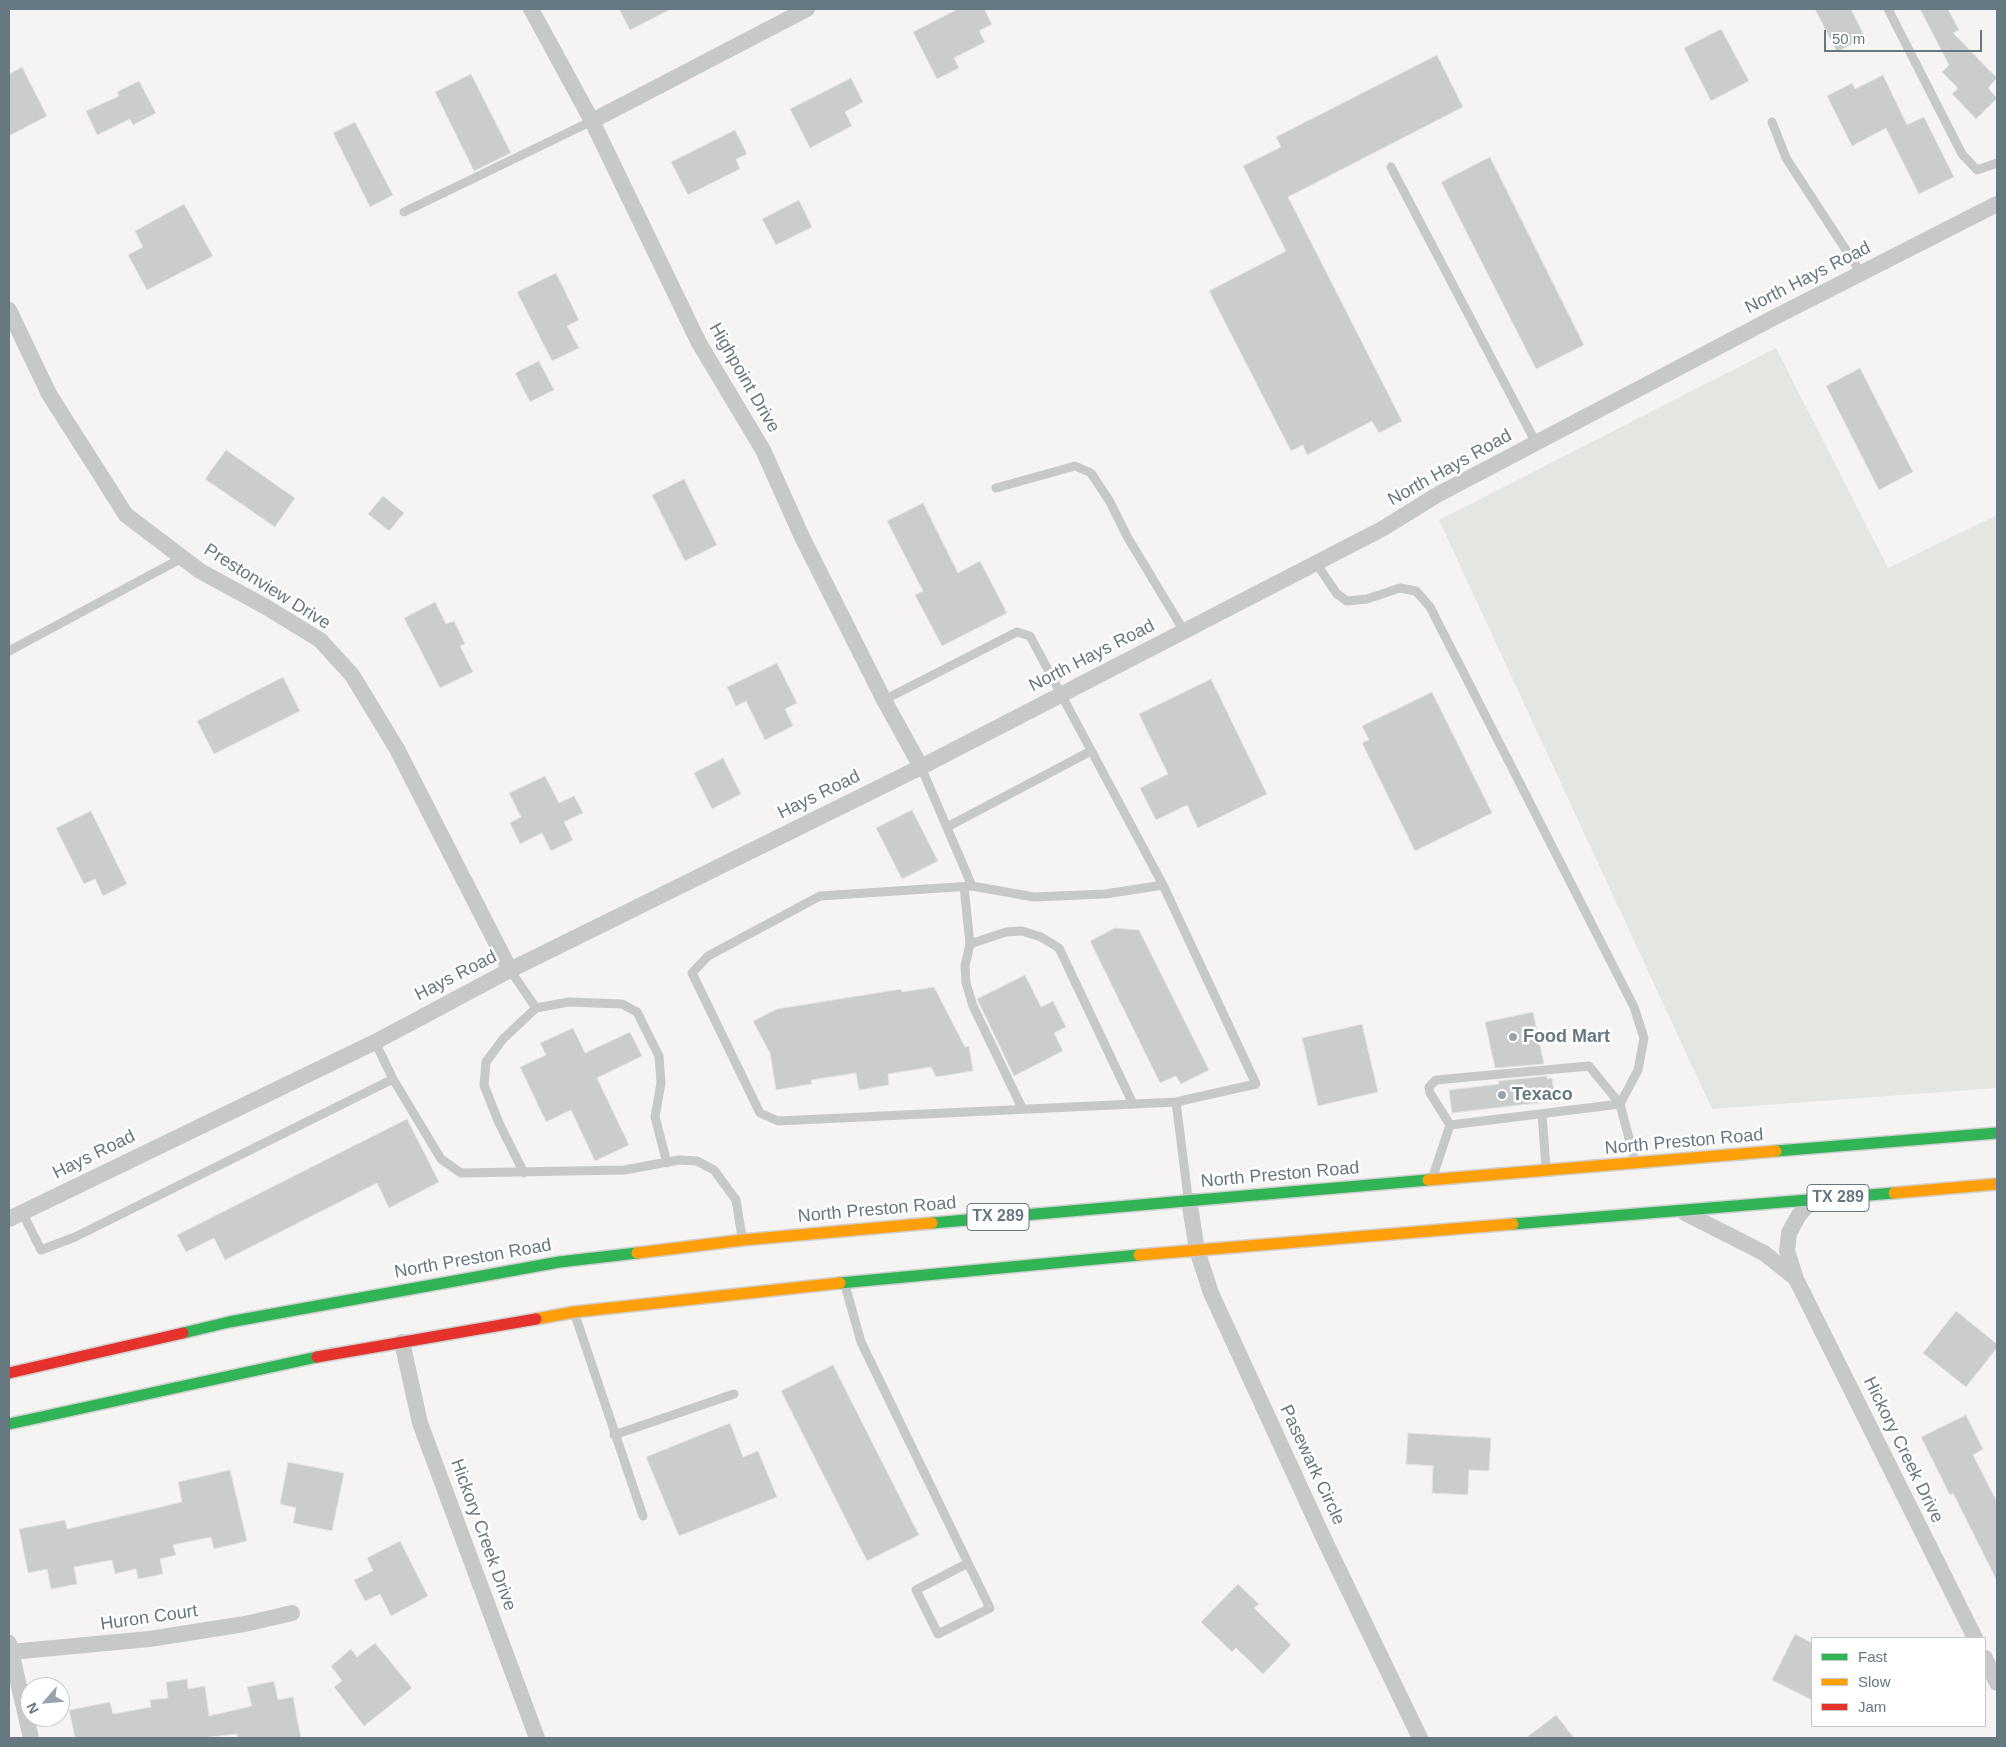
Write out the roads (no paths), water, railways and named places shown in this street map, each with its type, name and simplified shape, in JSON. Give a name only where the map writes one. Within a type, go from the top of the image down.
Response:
[{"type":"main road","name":"North Preston Road","points":[[9,1373],[151,1338],[320,1304],[559,1262],[742,1240],[1189,1200],[1997,1133]]},
{"type":"main road","name":"TX 289","points":[[9,1424],[218,1377],[574,1312],[844,1282],[1197,1250],[1997,1184]]},
{"type":"street","name":"Highpoint Drive","points":[[531,9],[592,121],[700,343],[763,450],[802,537],[884,700],[921,767]]},
{"type":"street","points":[[592,121],[807,9]]},
{"type":"street","name":"North Hays Road","points":[[921,767],[1382,529],[1437,495],[1997,204]]},
{"type":"street","name":"Prestonview Drive","points":[[9,310],[49,394],[126,515],[200,571],[266,607],[320,640],[352,675],[397,749],[510,970]]},
{"type":"street","name":"Hays Road","points":[[16,1215],[375,1042],[510,970],[921,767]]},
{"type":"street","name":"Pasewark Circle","points":[[1189,1200],[1197,1250],[1211,1293],[1420,1738]]},
{"type":"street","name":"Hickory Creek Drive","points":[[1812,1200],[1799,1215],[1789,1233],[1787,1251],[1796,1279],[1975,1637]]},
{"type":"street","name":"Hickory Creek Drive","points":[[1679,1210],[1764,1253],[1796,1279]]},
{"type":"street","name":"Hickory Creek Drive","points":[[402,1342],[420,1423],[537,1738]]},
{"type":"street","name":"Huron Court","points":[[10,1648],[149,1639],[292,1613]]},
{"type":"street","points":[[10,1648],[31,1738]]},
{"type":"street","points":[[1986,1660],[1997,1683]]},
{"type":"lane","points":[[1888,9],[1962,154],[1977,170],[1997,163]]},
{"type":"lane","points":[[404,212],[592,121]]},
{"type":"lane","points":[[1772,122],[1786,158],[1861,273]]},
{"type":"lane","points":[[1391,167],[1536,443]]},
{"type":"lane","points":[[996,488],[1075,466],[1091,473],[1110,502],[1128,538],[1184,631]]},
{"type":"lane","points":[[9,651],[182,558]]},
{"type":"lane","points":[[1316,563],[1336,594],[1347,601],[1367,599],[1400,588],[1416,591],[1430,607],[1634,1007],[1644,1038],[1638,1070],[1620,1104]]},
{"type":"lane","points":[[884,700],[1018,632],[1030,636],[1163,885],[1256,1084],[1176,1102],[778,1121],[760,1113],[692,973],[708,956],[820,896],[968,886],[1034,897],[1105,894],[1163,885]]},
{"type":"lane","points":[[947,827],[1091,751]]},
{"type":"lane","points":[[921,767],[947,827],[968,886],[970,944],[965,966],[968,991],[973,1006],[1022,1108]]},
{"type":"lane","points":[[970,944],[1006,932],[1022,931],[1041,937],[1059,948],[1133,1104]]},
{"type":"lane","points":[[510,970],[536,1008]]},
{"type":"lane","points":[[524,1173],[498,1123],[484,1085],[486,1062],[503,1039],[536,1008],[569,1002],[622,1004],[637,1012],[659,1056],[661,1083],[655,1117],[667,1162]]},
{"type":"lane","points":[[375,1042],[393,1079],[441,1159],[461,1173],[624,1170],[667,1162],[697,1161],[714,1170],[736,1200],[742,1240]]},
{"type":"lane","points":[[1450,1125],[1430,1093],[1429,1087],[1436,1080],[1589,1066],[1620,1104],[1636,1164]]},
{"type":"lane","points":[[16,1215],[41,1250],[75,1237],[393,1079]]},
{"type":"lane","points":[[1176,1102],[1189,1200]]},
{"type":"lane","points":[[1450,1125],[1620,1104]]},
{"type":"lane","points":[[1542,1114],[1546,1171]]},
{"type":"lane","points":[[1432,1180],[1450,1125]]},
{"type":"lane","points":[[844,1282],[861,1342],[990,1608],[938,1634],[916,1590],[968,1563]]},
{"type":"lane","points":[[574,1312],[614,1435],[643,1516]]},
{"type":"lane","points":[[614,1435],[734,1394]]},
{"type":"place","name":"Food Mart","points":[[1513,1037]]},
{"type":"place","name":"Texaco","points":[[1502,1095]]}]
